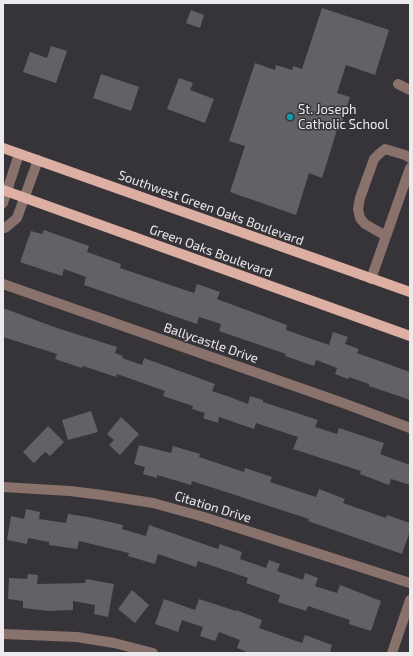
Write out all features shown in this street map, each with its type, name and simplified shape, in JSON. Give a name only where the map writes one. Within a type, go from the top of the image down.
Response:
[{"type":"main road","name":"Southwest Green Oaks Boulevard","points":[[3,148],[410,292]]},
{"type":"main road","name":"Green Oaks Boulevard","points":[[5,191],[410,336]]},
{"type":"street","points":[[398,84],[410,90]]},
{"type":"street","points":[[386,236],[364,224],[360,218],[358,209],[360,198],[374,159],[378,154],[386,149],[410,158]]},
{"type":"street","points":[[3,203],[5,191],[19,154]]},
{"type":"street","points":[[4,229],[17,218],[38,160]]},
{"type":"street","points":[[371,279],[410,168]]},
{"type":"street","name":"Ballycastle Drive","points":[[3,284],[343,403],[410,428]]},
{"type":"street","name":"Citation Drive","points":[[3,487],[70,491],[153,503],[204,517],[410,583]]},
{"type":"street","points":[[392,653],[410,600]]},
{"type":"street","points":[[3,634],[77,637],[114,643],[153,653]]},
{"type":"building","name":"St. Joseph Catholic School","points":[[322,8],[389,30],[375,75],[346,65],[337,93],[350,97],[339,131],[337,130],[322,178],[309,173],[296,215],[230,192],[245,146],[229,141],[255,63],[275,70],[276,65],[292,70],[293,66],[302,69]]},
{"type":"building","points":[[191,10],[204,15],[200,28],[186,23]]},
{"type":"building","points":[[51,46],[67,51],[56,83],[23,72],[30,52],[47,58]]},
{"type":"building","points":[[101,74],[139,87],[131,111],[93,98]]},
{"type":"building","points":[[179,78],[193,83],[190,90],[214,99],[205,123],[167,109]]},
{"type":"building","points":[[44,230],[89,246],[87,252],[121,264],[120,268],[194,293],[197,284],[220,292],[217,299],[287,325],[286,330],[329,345],[333,332],[348,337],[345,344],[359,349],[357,353],[410,372],[410,400],[369,386],[369,384],[349,377],[348,379],[335,374],[337,368],[316,360],[314,366],[285,356],[286,354],[219,331],[221,324],[199,317],[197,324],[84,285],[86,277],[64,269],[62,276],[20,262],[31,231],[42,234]]},
{"type":"building","points":[[3,308],[57,328],[117,347],[115,353],[123,356],[122,358],[142,365],[144,358],[215,384],[212,391],[248,404],[250,396],[263,400],[263,402],[318,420],[315,427],[337,434],[339,428],[384,443],[380,454],[410,465],[410,485],[391,479],[389,485],[360,474],[361,471],[293,449],[298,437],[256,423],[254,429],[219,417],[218,423],[203,418],[205,413],[192,409],[193,406],[163,396],[165,391],[117,374],[116,377],[83,366],[82,368],[55,359],[57,354],[3,337]]},
{"type":"building","points":[[91,411],[98,432],[68,440],[62,420]]},
{"type":"building","points":[[121,417],[139,434],[120,455],[109,445],[114,440],[107,434]]},
{"type":"building","points":[[48,426],[64,442],[50,456],[45,452],[34,463],[23,452]]},
{"type":"building","points":[[139,445],[171,453],[173,446],[200,454],[199,457],[244,472],[245,468],[272,477],[270,482],[316,497],[319,489],[345,499],[343,503],[386,518],[387,515],[410,523],[410,531],[402,554],[308,521],[309,519],[192,481],[191,485],[157,475],[157,478],[143,474],[145,467],[134,464]]},
{"type":"building","points":[[26,509],[40,512],[39,519],[66,523],[68,514],[88,517],[123,525],[122,529],[146,536],[149,525],[218,549],[220,544],[242,552],[240,559],[266,568],[269,560],[280,564],[277,571],[303,580],[305,573],[318,578],[315,586],[337,593],[340,585],[381,601],[371,631],[349,624],[350,620],[308,606],[306,611],[278,602],[280,595],[246,583],[248,578],[198,561],[196,567],[158,554],[155,564],[128,556],[129,553],[79,541],[77,549],[49,545],[49,542],[28,538],[27,544],[7,540],[11,516],[24,519]]},
{"type":"building","points":[[28,574],[38,575],[37,584],[85,583],[86,579],[114,584],[108,617],[94,614],[95,605],[73,601],[73,610],[49,611],[23,608],[23,601],[8,599],[9,578],[27,579]]},
{"type":"building","points":[[132,590],[149,605],[135,623],[118,609]]},
{"type":"building","points":[[164,599],[195,610],[199,599],[236,610],[262,620],[259,628],[302,643],[305,635],[332,645],[330,653],[249,653],[237,648],[240,640],[219,632],[215,641],[200,636],[203,627],[182,620],[178,632],[155,624]]},
{"type":"place","name":"St. Joseph Catholic School","points":[[290,117]]}]
